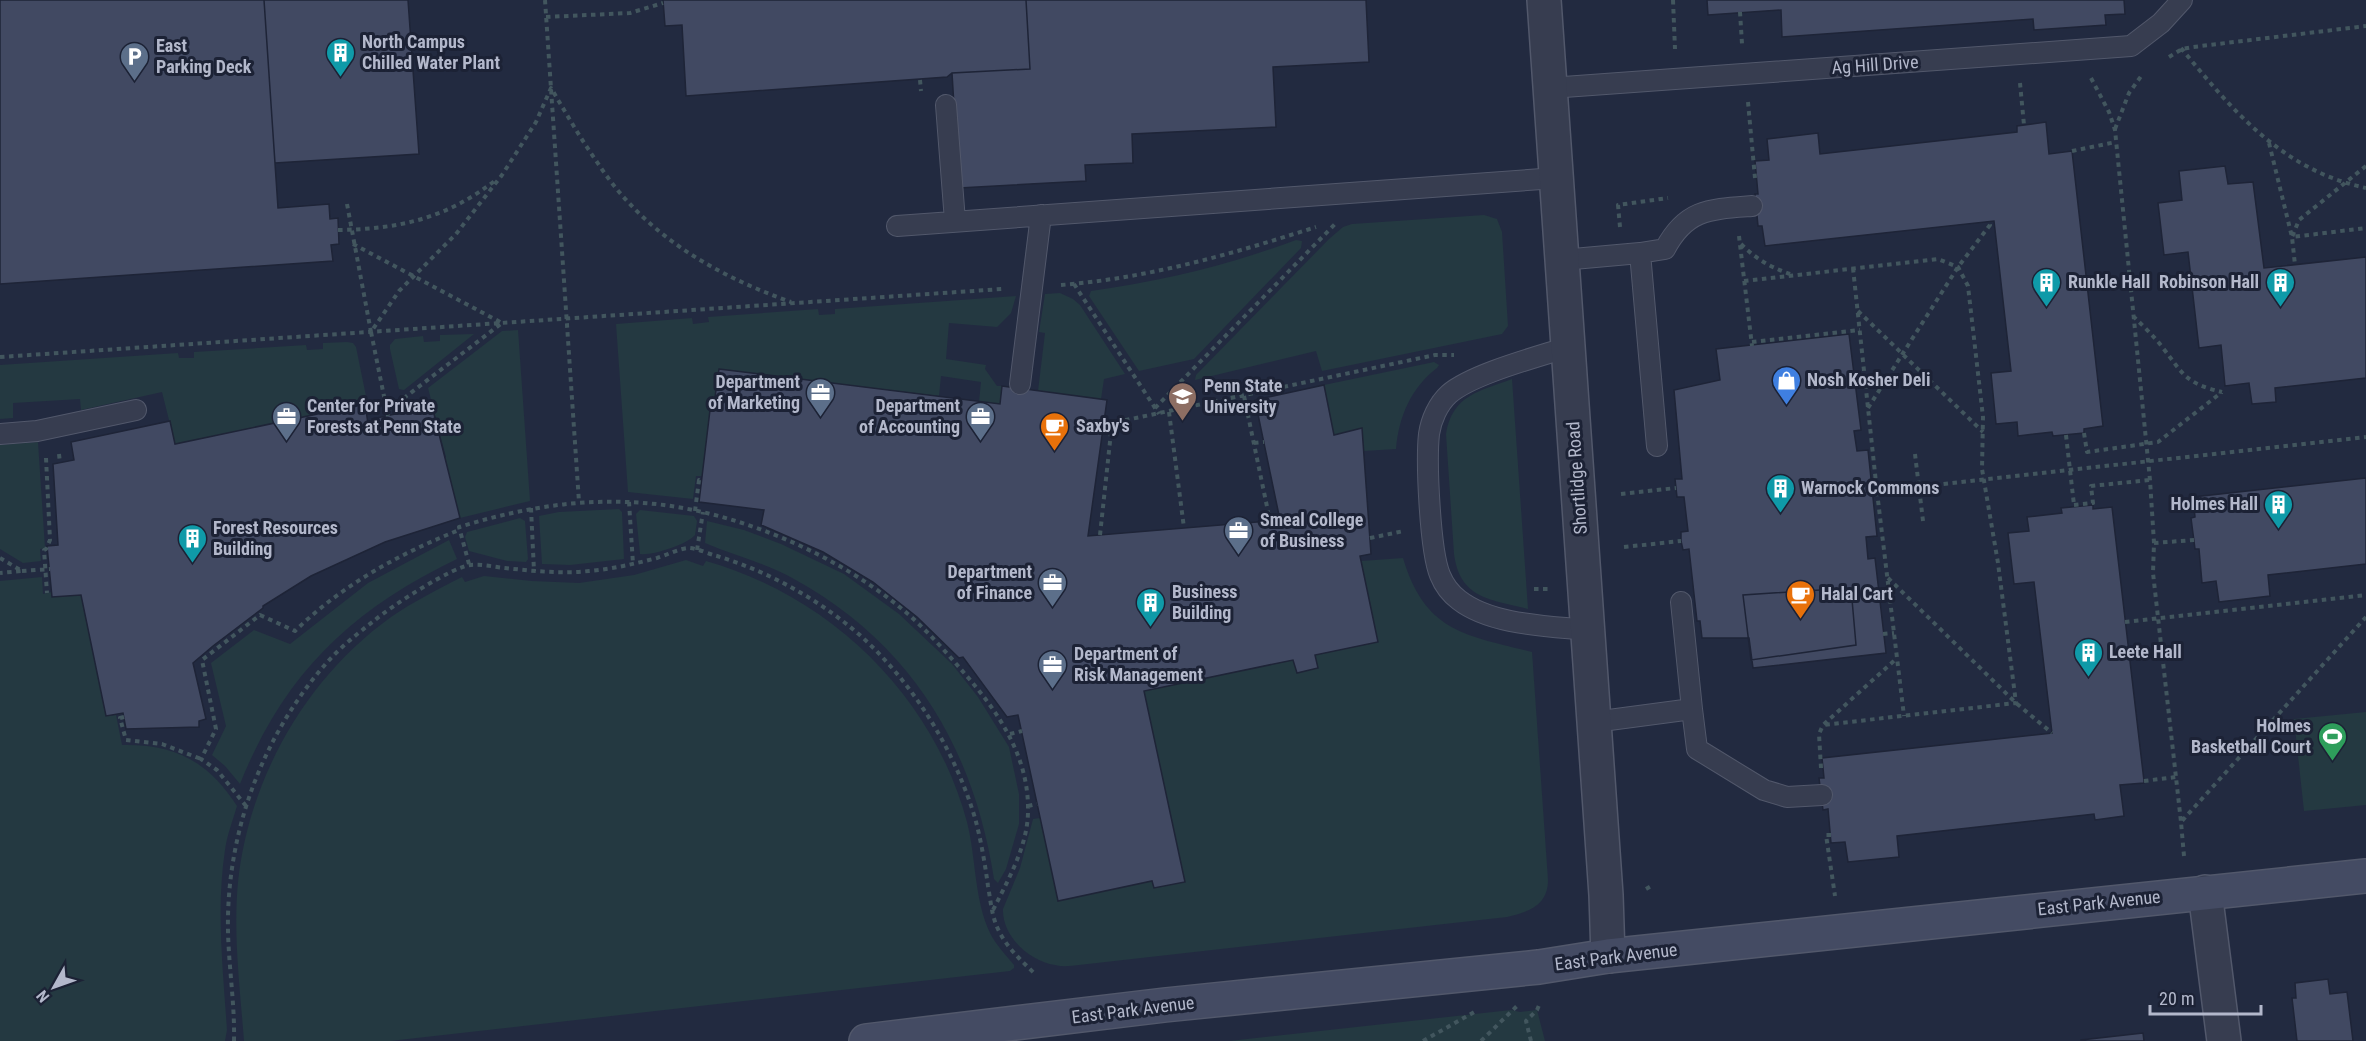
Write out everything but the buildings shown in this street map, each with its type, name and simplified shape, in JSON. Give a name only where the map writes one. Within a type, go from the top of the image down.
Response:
[{"type":"main road","name":"East Park Avenue","points":[[866,1041],[1165,1005],[1539,967],[1608,956],[2366,876]]},
{"type":"street","name":"Shortlidge Road","points":[[1545,0],[1606,895],[1608,956]]},
{"type":"street","points":[[2205,892],[2224,1041]]},
{"type":"lane","name":"Ag Hill Drive","points":[[1550,88],[2131,46],[2161,23],[2182,0]]},
{"type":"lane","points":[[946,105],[956,221]]},
{"type":"lane","points":[[897,226],[1556,178]]},
{"type":"lane","points":[[1562,260],[1665,249],[1673,233],[1685,221],[1699,214],[1724,208],[1752,206]]},
{"type":"lane","points":[[1020,384],[1041,215]]},
{"type":"lane","points":[[1640,253],[1657,446]]},
{"type":"lane","points":[[1568,347],[1518,362],[1460,386],[1440,405],[1429,433],[1428,457],[1434,551],[1439,574],[1446,587],[1470,608],[1487,615],[1527,623],[1587,630]]},
{"type":"lane","points":[[0,434],[37,431],[136,410]]},
{"type":"lane","points":[[1681,602],[1697,749],[1764,790],[1787,797],[1822,787]]},
{"type":"lane","points":[[1594,722],[1692,709]]},
{"type":"path","points":[[545,0],[579,502]]},
{"type":"path","points":[[1669,50],[1676,49],[1673,0]]},
{"type":"path","points":[[546,17],[630,13],[663,3]]},
{"type":"path","points":[[1740,12],[1742,45]]},
{"type":"path","points":[[2164,59],[2182,49],[2366,26]]},
{"type":"path","points":[[2182,49],[2222,97],[2268,142],[2305,166],[2344,182],[2366,188]]},
{"type":"path","points":[[2115,130],[2129,93],[2149,69]]},
{"type":"path","points":[[2132,76],[2142,75]]},
{"type":"path","points":[[2101,77],[2091,78],[2109,112],[2115,130],[2150,480],[2154,543],[2153,573],[2184,856]]},
{"type":"path","points":[[2020,82],[2024,125]]},
{"type":"path","points":[[371,332],[385,308],[456,234],[502,175],[536,122],[551,88]]},
{"type":"path","points":[[551,88],[597,164],[626,201],[658,233],[692,257],[728,277],[794,303]]},
{"type":"path","points":[[1749,110],[1751,128]]},
{"type":"path","points":[[2072,151],[2116,142]]},
{"type":"path","points":[[2268,142],[2292,237],[2295,265]]},
{"type":"path","points":[[2292,237],[2299,220],[2366,166]]},
{"type":"path","points":[[338,230],[410,224],[444,213],[475,196],[502,175]]},
{"type":"path","points":[[347,204],[387,413],[502,323]]},
{"type":"path","points":[[1155,408],[1340,219],[1330,222]]},
{"type":"path","points":[[1868,408],[1958,267],[1990,225],[1989,221]]},
{"type":"path","points":[[1055,285],[1175,269],[1235,253],[1319,225]]},
{"type":"path","points":[[2292,237],[2366,228]]},
{"type":"path","points":[[353,244],[502,323]]},
{"type":"path","points":[[1740,244],[1753,256],[1792,275]]},
{"type":"path","points":[[1860,330],[1752,344],[1744,281],[1938,259],[1958,267],[1968,286],[1983,417],[1983,480],[1998,563],[2016,704]]},
{"type":"path","points":[[1853,268],[1868,408],[1874,492],[1904,716]]},
{"type":"path","points":[[1074,284],[1159,414]]},
{"type":"path","points":[[0,357],[1007,289]]},
{"type":"path","points":[[1857,310],[1983,432]]},
{"type":"path","points":[[2084,433],[2087,452],[2158,442],[2222,392],[2193,383],[2182,375],[2162,346],[2133,316]]},
{"type":"path","points":[[1100,535],[1112,423],[1435,355],[1456,355]]},
{"type":"path","points":[[1244,396],[1270,521]]},
{"type":"path","points":[[1169,412],[1184,528]]},
{"type":"path","points":[[2066,435],[2074,506],[2093,503],[2091,486],[2150,480]]},
{"type":"path","points":[[1874,492],[2070,472],[2366,437]]},
{"type":"path","points":[[1254,443],[1264,442]]},
{"type":"path","points":[[1915,453],[1923,521]]},
{"type":"path","points":[[47,466],[50,540],[44,550],[47,593]]},
{"type":"path","points":[[1098,471],[1107,472]]},
{"type":"path","points":[[695,511],[699,480],[702,480]]},
{"type":"path","points":[[1620,494],[1676,488]]},
{"type":"path","points":[[469,564],[459,527],[531,508],[579,502],[629,502],[703,512],[804,548],[869,585],[903,610],[947,654],[979,690],[1010,734],[1017,751],[1028,806],[1023,838],[1014,866],[992,913]]},
{"type":"path","points":[[629,502],[633,564]]},
{"type":"path","points":[[531,508],[534,571]]},
{"type":"path","points":[[697,550],[703,512]]},
{"type":"path","points":[[201,759],[216,729],[202,660],[228,637],[260,615],[295,631],[314,612],[367,574],[396,558],[460,530]]},
{"type":"path","points":[[1370,538],[1408,530]]},
{"type":"path","points":[[2154,543],[2194,540]]},
{"type":"path","points":[[1624,547],[1681,541]]},
{"type":"path","points":[[234,1041],[228,918],[230,881],[236,842],[246,806],[258,773],[276,736],[298,699],[324,666],[353,638],[386,610],[469,564],[534,571],[582,572],[633,564],[688,548],[764,573],[831,613],[888,663],[916,697],[941,735],[975,818],[984,858],[992,913],[998,930],[1006,944],[1036,975]]},
{"type":"path","points":[[0,558],[22,571]]},
{"type":"path","points":[[0,573],[47,569]]},
{"type":"path","points":[[1887,577],[2016,704],[2052,733]]},
{"type":"path","points":[[2125,622],[2366,595]]},
{"type":"path","points":[[2181,822],[2366,617]]},
{"type":"path","points":[[1883,634],[1894,633]]},
{"type":"path","points":[[1822,787],[1819,743],[1823,725],[1897,658]]},
{"type":"path","points":[[1823,725],[2016,704]]},
{"type":"path","points":[[124,717],[120,718],[126,740],[162,744],[201,759],[217,770],[246,806]]},
{"type":"path","points":[[1010,734],[1022,731]]},
{"type":"path","points":[[2144,781],[2176,777]]},
{"type":"path","points":[[1028,806],[1037,804]]},
{"type":"path","points":[[1831,835],[1826,835],[1835,896]]},
{"type":"path","points":[[1646,889],[1653,885]]},
{"type":"path","points":[[1531,1041],[1526,1021],[1537,1010],[1542,999]]},
{"type":"path","points":[[1481,1041],[1521,1002]]},
{"type":"path","points":[[1423,1041],[1484,1006]]},
{"type":"shaded area","points":[[1484,215],[1497,219],[1502,232],[1508,326],[1502,334],[1322,371],[1316,351],[1195,380],[1196,375],[1343,227],[1352,224]]},
{"type":"shaded area","points":[[1296,240],[1302,241],[1301,248],[1194,359],[1139,371],[1089,296],[1091,291],[1195,271]]},
{"type":"shaded area","points":[[1060,293],[1080,305],[1125,374],[1104,379],[1101,399],[1038,391],[1045,333],[1039,332],[1045,294]]},
{"type":"shaded area","points":[[1016,296],[1011,313],[997,327],[949,323],[946,359],[986,365],[985,369],[997,386],[1002,386],[1000,404],[979,402],[981,382],[941,376],[939,396],[719,369],[702,476],[696,476],[693,499],[628,492],[616,324],[692,318],[693,324],[709,322],[708,317],[818,309],[819,315],[835,314],[835,309]]},
{"type":"shaded area","points":[[518,330],[530,501],[460,518],[428,388],[502,331]]},
{"type":"shaded area","points":[[474,334],[404,390],[399,389],[390,349],[395,339],[423,336],[424,342],[440,341],[440,335]]},
{"type":"shaded area","points":[[323,343],[353,343],[356,347],[367,401],[365,404],[175,444],[162,392],[81,410],[80,399],[13,403],[13,418],[0,419],[0,365],[178,353],[179,358],[194,358],[194,352],[306,345],[307,350],[323,349]]},
{"type":"shaded area","points":[[1434,362],[1439,365],[1420,384],[1403,414],[1396,449],[1364,451],[1362,429],[1334,435],[1324,385]]},
{"type":"shaded area","points":[[1512,379],[1528,609],[1489,599],[1470,589],[1457,569],[1454,554],[1446,434],[1449,421],[1454,411],[1469,396]]},
{"type":"shaded area","points":[[38,442],[45,548],[40,549],[41,561],[23,563],[0,549],[0,445]]},
{"type":"shaded area","points":[[619,509],[622,512],[624,559],[570,565],[542,564],[539,516],[559,512]]},
{"type":"shaded area","points":[[640,510],[694,516],[697,521],[695,535],[669,549],[640,554],[636,514]]},
{"type":"shaded area","points":[[520,518],[525,521],[528,559],[526,562],[507,561],[469,551],[465,537],[467,532]]},
{"type":"shaded area","points":[[707,521],[744,530],[781,544],[844,574],[899,614],[952,664],[978,697],[1009,747],[1019,794],[1019,824],[1006,869],[998,883],[994,879],[985,831],[971,786],[953,744],[931,705],[904,668],[872,635],[836,605],[783,573],[705,543]]},
{"type":"shaded area","points":[[449,540],[457,559],[385,600],[353,624],[325,649],[300,678],[258,745],[240,784],[212,755],[226,726],[211,663],[254,630],[290,644],[368,583]]},
{"type":"shaded area","points":[[1403,558],[1412,583],[1423,602],[1436,616],[1468,634],[1532,652],[1548,880],[1545,896],[1541,901],[1530,910],[1507,917],[1070,966],[1045,963],[1019,946],[1007,929],[1003,909],[1020,868],[1033,819],[1040,818],[1152,881],[1154,888],[1184,882],[1144,691],[1293,660],[1297,673],[1318,668],[1315,655],[1378,642],[1361,561]]},
{"type":"shaded area","points":[[686,560],[703,566],[706,561],[751,577],[794,599],[834,625],[870,657],[902,693],[929,733],[951,776],[967,822],[978,892],[985,920],[992,937],[1014,968],[1010,971],[390,1041],[244,1041],[236,921],[238,882],[244,843],[269,769],[287,733],[308,700],[333,670],[360,642],[391,617],[462,577],[465,582],[484,576],[579,583],[634,575]]},
{"type":"shaded area","points":[[42,577],[43,594],[51,592],[52,597],[81,595],[106,716],[116,715],[122,745],[158,748],[188,758],[214,777],[237,806],[226,844],[222,872],[221,940],[227,1030],[225,1041],[0,1041],[0,581]]},
{"type":"shaded area","name":"Holmes Basketball Court","points":[[2366,712],[2366,805],[2304,811],[2294,719]]},
{"type":"shaded area","points":[[1511,1010],[1520,1012],[1537,1010],[1545,1041],[1229,1041]]},
{"type":"place","name":"North Campus Chilled Water Plant","points":[[341,78]]},
{"type":"place","name":"East Parking Deck","points":[[135,82]]},
{"type":"place","name":"Runkle Hall","points":[[2047,308]]},
{"type":"place","name":"Robinson Hall","points":[[2280,308]]},
{"type":"place","name":"Nosh Kosher Deli","points":[[1786,406]]},
{"type":"place","name":"Department of Marketing","points":[[821,418]]},
{"type":"place","name":"Penn State University","points":[[1183,422]]},
{"type":"place","name":"Center for Private Forests at Penn State","points":[[286,442]]},
{"type":"place","name":"Department of Accounting","points":[[981,442]]},
{"type":"place","name":"Saxby's","points":[[1055,452]]},
{"type":"place","name":"Warnock Commons","points":[[1780,514]]},
{"type":"place","name":"Holmes Hall","points":[[2279,530]]},
{"type":"place","name":"Smeal College of Business","points":[[1239,556]]},
{"type":"place","name":"Forest Resources Building","points":[[192,564]]},
{"type":"place","name":"Department of Finance","points":[[1053,608]]},
{"type":"place","name":"Halal Cart","points":[[1800,620]]},
{"type":"place","name":"Business Building","points":[[1151,628]]},
{"type":"place","name":"Leete Hall","points":[[2088,678]]},
{"type":"place","name":"Department of Risk Management","points":[[1053,690]]},
{"type":"place","name":"Holmes Basketball Court","points":[[2332,762]]}]
